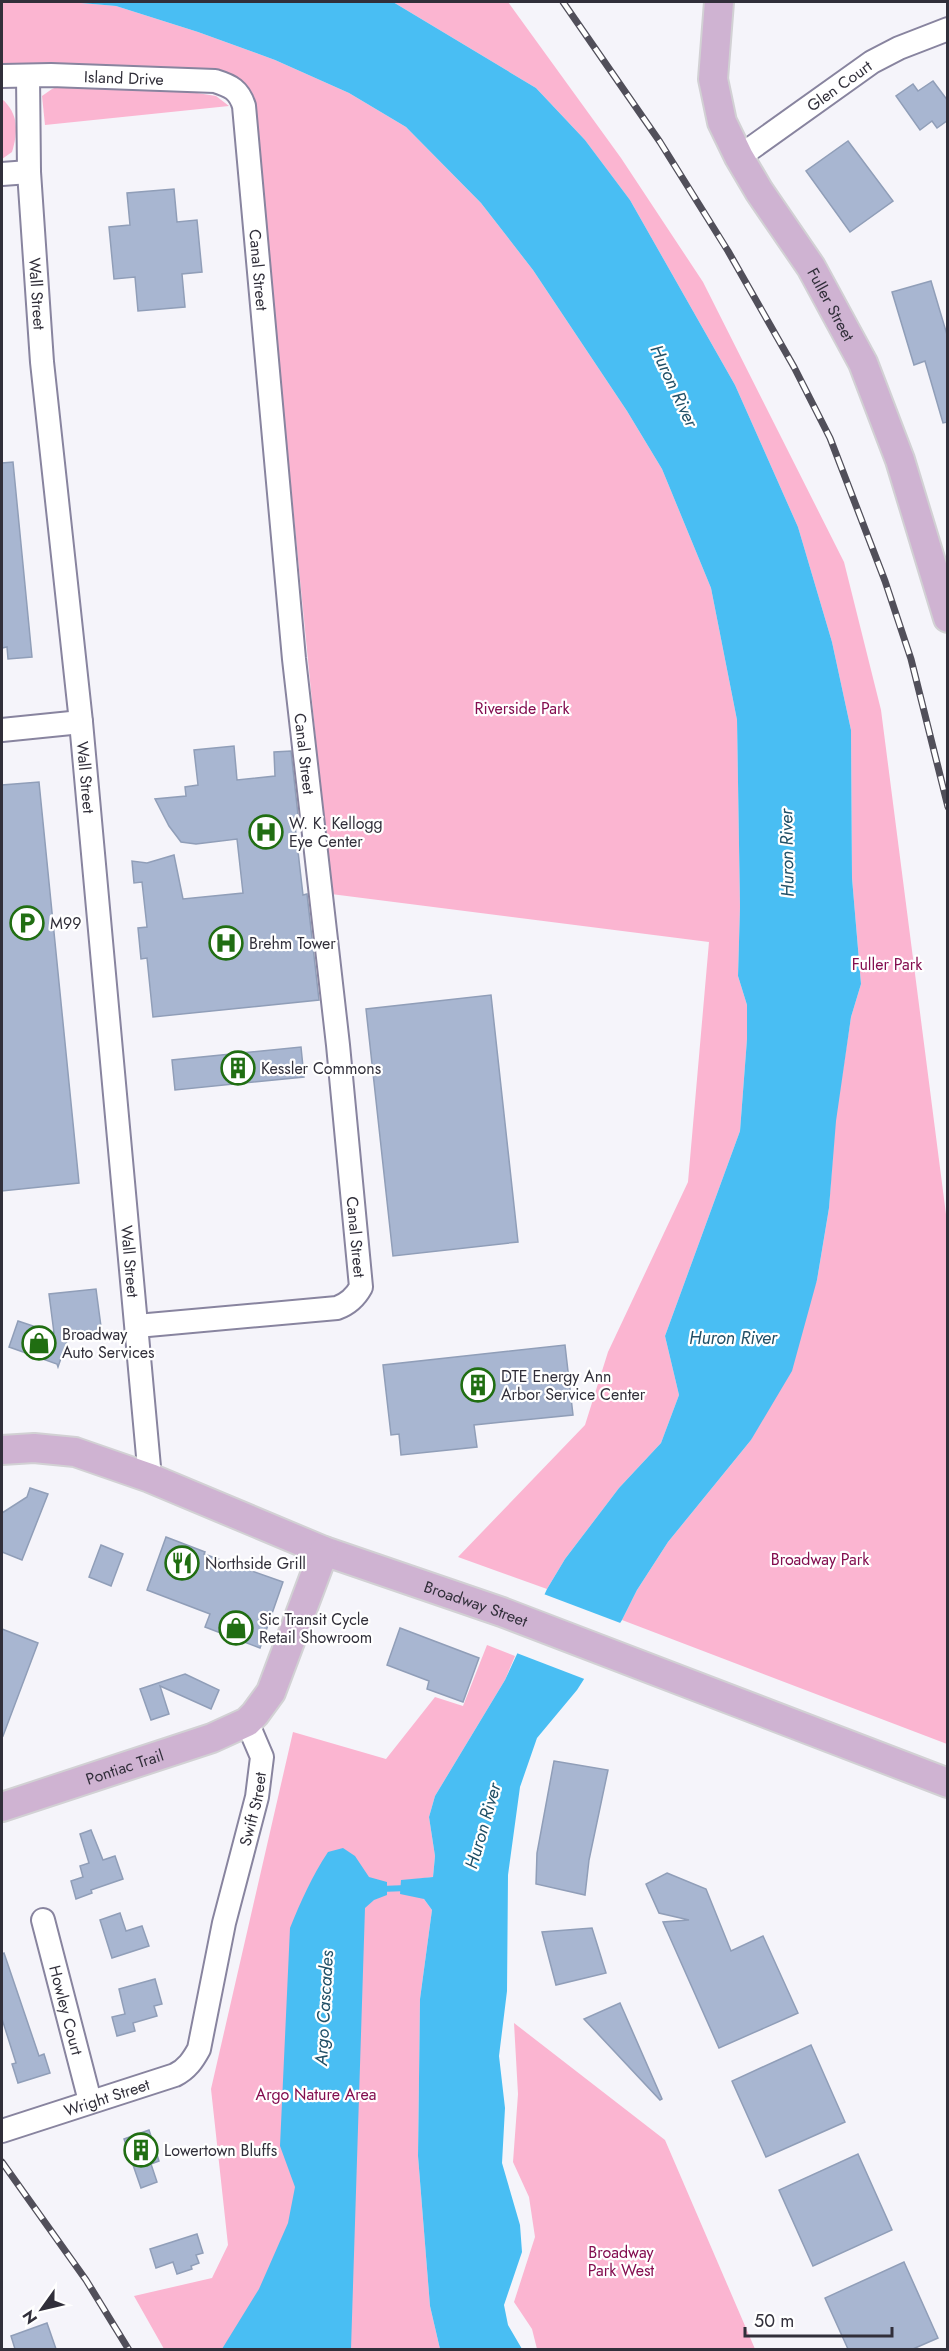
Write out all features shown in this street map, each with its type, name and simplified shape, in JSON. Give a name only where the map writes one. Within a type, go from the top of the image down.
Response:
[{"type":"main road","name":"Fuller Street","points":[[719,2],[713,79],[722,122],[739,157],[811,267],[863,363],[900,460],[948,618]]},
{"type":"main road","name":"Broadway Street","points":[[2,1450],[34,1448],[75,1452],[150,1478],[324,1551],[502,1612],[948,1783]]},
{"type":"main road","points":[[246,1722],[271,1692],[324,1551]]},
{"type":"main road","name":"Pontiac Trail","points":[[2,1807],[212,1738],[246,1722]]},
{"type":"street","name":"Glen Court","points":[[739,157],[872,62],[899,48],[948,29]]},
{"type":"street","name":"Island Drive","points":[[2,76],[215,81],[228,85],[240,95]]},
{"type":"street","name":"Wall Street","points":[[28,76],[30,172],[42,362],[81,722],[150,1478]]},
{"type":"street","name":"Canal Street","points":[[137,1326],[337,1308],[346,1305],[362,1287],[338,1045],[294,659],[244,106],[240,95]]},
{"type":"street","points":[[2,174],[30,172]]},
{"type":"street","points":[[2,730],[81,722]]},
{"type":"street","name":"Swift Street","points":[[199,2049],[224,1923],[257,1797],[262,1757],[246,1722]]},
{"type":"street","name":"Howley Court","points":[[42,1920],[90,2101]]},
{"type":"street","name":"Wright Street","points":[[2,2131],[181,2072],[199,2049]]},
{"type":"green space","name":"Riverside Park","points":[[2,2],[69,2],[116,6],[275,60],[349,93],[406,127],[481,203],[533,270],[627,411],[662,469],[711,588],[737,720],[740,907],[738,976],[747,1005],[747,1039],[740,1131],[665,1336],[679,1395],[661,1443],[619,1488],[565,1559],[547,1589],[458,1557],[585,1425],[608,1352],[688,1182],[709,942],[331,894],[252,92],[238,86],[2,70]]},
{"type":"green space","name":"Broadway Park","points":[[393,2],[508,2],[621,158],[703,282],[844,562],[881,710],[947,1222],[947,1744],[622,1620],[637,1590],[668,1542],[751,1440],[817,1280],[829,1208],[835,1121],[851,1017],[861,984],[852,878],[851,730],[832,642],[798,527],[735,385],[630,200],[585,140],[536,88]]},
{"type":"green space","points":[[59,86],[191,92],[216,96],[229,106],[45,125],[42,96]]},
{"type":"green space","points":[[2,99],[12,111],[16,130],[12,152],[2,159]]},
{"type":"green space","name":"Argo Nature Area","points":[[487,1645],[515,1656],[505,1680],[435,1796],[429,1817],[435,1856],[433,1877],[401,1881],[424,1899],[432,1910],[420,1999],[418,2156],[430,2306],[440,2349],[164,2349],[134,2296],[212,2278],[228,2245],[211,2089],[293,1732],[386,1759],[435,1697],[463,1706]]},
{"type":"green space","name":"Broadway Park West","points":[[514,2023],[665,2140],[755,2349],[537,2349],[532,2329],[514,2302],[535,2237],[529,2197],[513,2162],[518,2094]]},
{"type":"water","name":"Huron River","points":[[69,2],[393,2],[536,88],[585,140],[630,200],[735,385],[798,527],[832,642],[851,730],[852,878],[861,984],[851,1017],[836,1121],[829,1208],[817,1280],[792,1371],[751,1440],[668,1542],[577,1690],[537,1738],[520,1787],[508,1875],[507,1991],[499,2056],[505,2108],[502,2163],[520,2225],[522,2252],[504,2305],[508,2325],[522,2349],[440,2349],[430,2306],[418,2156],[420,1999],[432,1910],[424,1899],[400,1894],[401,1880],[433,1877],[435,1856],[429,1817],[435,1796],[505,1680],[547,1589],[565,1559],[619,1488],[661,1443],[679,1395],[665,1336],[740,1131],[747,1039],[747,1005],[738,976],[740,907],[737,720],[711,588],[662,469],[627,411],[533,270],[481,203],[406,127],[349,93],[275,60],[198,32],[116,6]]},
{"type":"water","points":[[343,1848],[355,1856],[369,1877],[387,1882],[387,1895],[374,1900],[365,1908],[351,2349],[222,2349],[259,2289],[288,2223],[295,2187],[280,2146],[290,1928],[307,1889],[328,1852]]},
{"type":"pier","points":[[541,1593],[623,1624],[587,1680],[514,1652]]},
{"type":"building","points":[[933,81],[948,101],[948,120],[937,128],[932,121],[920,130],[896,96],[913,84],[918,91]]},
{"type":"building","points":[[848,141],[893,201],[850,232],[806,171]]},
{"type":"building","points":[[174,189],[177,222],[197,220],[202,272],[182,274],[185,307],[138,311],[135,277],[114,279],[109,227],[130,225],[127,193]]},
{"type":"building","points":[[931,281],[948,338],[948,422],[943,423],[925,361],[914,365],[892,292]]},
{"type":"building","points":[[13,462],[32,657],[8,659],[7,647],[2,648],[2,463]]},
{"type":"building","points":[[234,746],[237,780],[275,776],[274,752],[291,751],[299,824],[295,825],[303,895],[307,894],[319,1000],[153,1017],[147,958],[141,959],[138,928],[147,927],[142,882],[134,883],[132,861],[147,863],[174,855],[183,899],[243,893],[237,839],[196,844],[181,842],[169,826],[155,799],[186,796],[185,787],[198,785],[194,750]]},
{"type":"building","name":"M99","points":[[39,782],[79,1183],[2,1191],[2,785]]},
{"type":"building","points":[[491,995],[518,1242],[393,1256],[366,1009]]},
{"type":"building","name":"Kessler Commons","points":[[301,1047],[304,1077],[175,1090],[172,1060]]},
{"type":"building","points":[[96,1289],[102,1334],[68,1338],[58,1367],[57,1364],[9,1347],[18,1321],[54,1333],[49,1294]]},
{"type":"building","name":"DTE Energy Ann Arbor Service Center","points":[[565,1345],[573,1415],[474,1425],[477,1447],[401,1455],[399,1434],[391,1435],[383,1365]]},
{"type":"building","points":[[30,1488],[48,1494],[22,1560],[2,1552],[2,1513],[27,1497]]},
{"type":"building","points":[[166,1537],[205,1552],[204,1554],[283,1582],[260,1648],[205,1627],[210,1614],[147,1590]]},
{"type":"building","points":[[101,1545],[123,1554],[111,1586],[89,1577]]},
{"type":"building","points":[[400,1628],[479,1658],[463,1702],[427,1689],[429,1681],[387,1665]]},
{"type":"building","points":[[2,1629],[38,1643],[3,1736],[2,1735]]},
{"type":"building","points":[[185,1674],[219,1690],[211,1709],[160,1686],[169,1714],[151,1720],[140,1689]]},
{"type":"building","points":[[554,1761],[608,1770],[589,1860],[585,1895],[536,1884],[537,1853]]},
{"type":"building","points":[[91,1830],[103,1860],[115,1856],[123,1879],[91,1890],[92,1893],[76,1899],[71,1881],[83,1877],[80,1866],[89,1863],[80,1834]]},
{"type":"building","points":[[667,1873],[706,1889],[731,1951],[763,1936],[798,2013],[719,2048],[663,1922],[689,1920],[659,1913],[646,1884]]},
{"type":"building","points":[[120,1913],[126,1931],[142,1926],[149,1946],[112,1958],[100,1920]]},
{"type":"building","points":[[592,1928],[606,1973],[556,1985],[542,1932]]},
{"type":"building","points":[[4,1953],[39,2056],[44,2054],[50,2073],[18,2083],[12,2064],[16,2063],[2,2019],[2,1954]]},
{"type":"building","points":[[155,1979],[162,2004],[154,2006],[157,2016],[133,2023],[135,2031],[117,2036],[112,2017],[125,2014],[119,1989]]},
{"type":"building","points":[[620,2003],[662,2099],[660,2100],[584,2019]]},
{"type":"building","points":[[811,2045],[845,2122],[766,2157],[732,2081]]},
{"type":"building","name":"Lowertown Bluffs","points":[[149,2130],[159,2161],[151,2164],[157,2182],[141,2188],[124,2139]]},
{"type":"building","points":[[858,2154],[892,2230],[813,2266],[779,2190]]},
{"type":"building","points":[[197,2234],[203,2253],[196,2255],[199,2263],[191,2266],[192,2269],[177,2274],[173,2262],[156,2268],[150,2249]]},
{"type":"building","points":[[904,2262],[938,2338],[913,2349],[848,2349],[825,2298]]},
{"type":"building","points":[[47,2323],[56,2349],[15,2349],[11,2336]]},
{"type":"waterway","name":"Argo Cascades","points":[[381,1889],[407,1888]]},
{"type":"railway","points":[[563,2],[660,142],[728,251],[794,367],[830,438],[885,581],[911,659],[948,807]]},
{"type":"railway","points":[[2,2162],[86,2280],[129,2350]]},
{"type":"place","name":"W. K. Kellogg Eye Center","points":[[266,832]]},
{"type":"place","name":"M99","points":[[27,923]]},
{"type":"place","name":"Brehm Tower","points":[[226,943]]},
{"type":"place","name":"Kessler Commons","points":[[238,1068]]},
{"type":"place","name":"Broadway Auto Services","points":[[39,1343]]},
{"type":"place","name":"DTE Energy Ann Arbor Service Center","points":[[478,1385]]},
{"type":"place","name":"Northside Grill","points":[[182,1563]]},
{"type":"place","name":"Sic Transit Cycle Retail Showroom","points":[[236,1628]]},
{"type":"place","name":"Lowertown Bluffs","points":[[141,2150]]},
{"type":"park label","name":"Fuller Park","points":[[887,964]]}]
